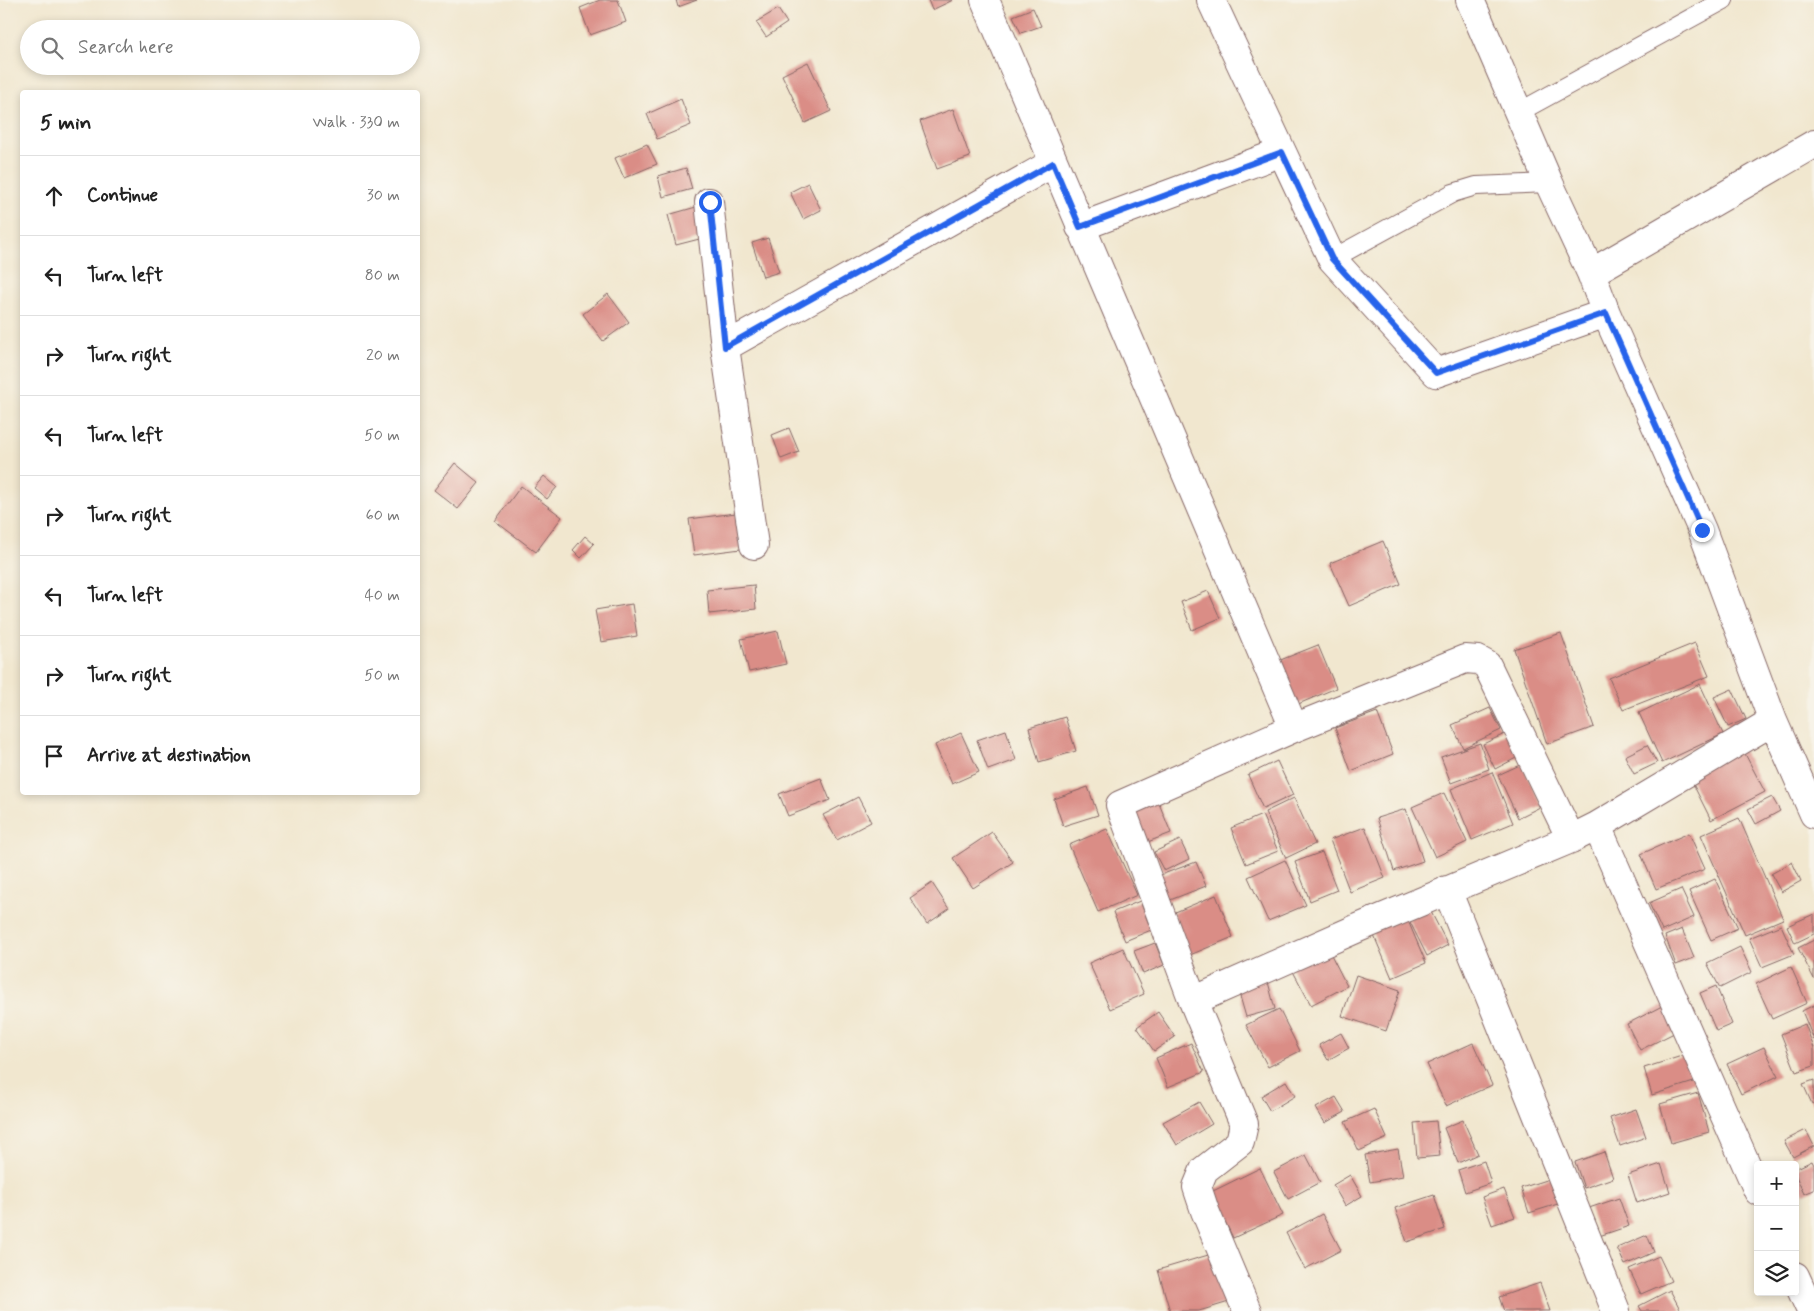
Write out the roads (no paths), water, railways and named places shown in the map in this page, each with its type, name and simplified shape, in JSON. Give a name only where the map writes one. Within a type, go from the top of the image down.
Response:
[{"type":"street","points":[[985,0],[1294,728]]},
{"type":"street","points":[[1211,0],[1332,259],[1436,373],[1606,313]]},
{"type":"street","points":[[1470,0],[1702,530],[1773,721],[1814,814]]},
{"type":"street","points":[[1478,0],[1489,47]]},
{"type":"street","points":[[1591,273],[1814,144]]},
{"type":"street","points":[[1080,227],[1282,152]]},
{"type":"street","points":[[725,347],[1053,163]]},
{"type":"street","points":[[710,202],[725,347],[754,545]]},
{"type":"street","points":[[1247,1311],[1205,1211],[1197,1187],[1204,1170],[1240,1142],[1244,1124],[1193,1001],[1120,805],[1294,728],[1466,659],[1478,660],[1487,665],[1571,839]]},
{"type":"street","points":[[1193,1001],[1447,890],[1571,839],[1597,826],[1773,721]]},
{"type":"street","points":[[1597,826],[1754,1181]]},
{"type":"street","points":[[1447,890],[1616,1311]]},
{"type":"street","points":[[1799,1285],[1811,1311]]},
{"type":"lane","points":[[1519,112],[1724,0]]},
{"type":"lane","points":[[1332,259],[1453,193],[1476,186],[1549,183]]}]
